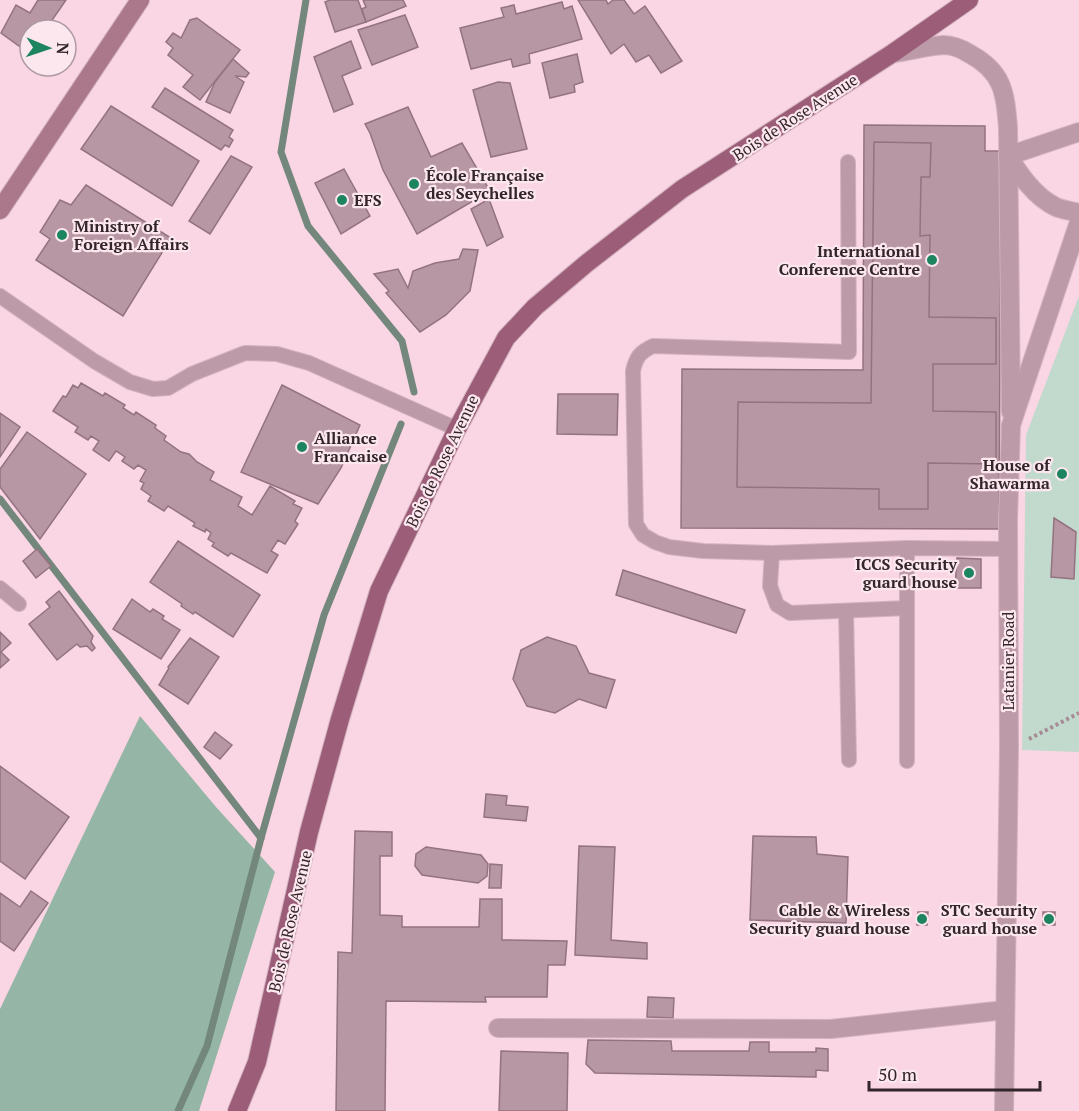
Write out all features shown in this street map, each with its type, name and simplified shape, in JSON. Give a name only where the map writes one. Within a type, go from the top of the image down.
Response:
[{"type":"main road","points":[[0,210],[140,0]]},
{"type":"main road","name":"Bois de Rose Avenue","points":[[944,16],[957,0]]},
{"type":"main road","name":"Bois de Rose Avenue","points":[[237,1111],[257,1062],[309,832],[379,591],[457,429],[506,338],[535,308],[579,270],[682,189],[893,53],[969,0]]},
{"type":"street","points":[[893,53],[946,45],[962,49],[989,66],[999,80],[1005,96],[1008,156],[1011,425]]},
{"type":"street","points":[[1008,156],[1079,132]]},
{"type":"street","points":[[1008,156],[1020,176],[1045,200],[1057,208],[1079,213]]},
{"type":"street","name":"Latanier Road","points":[[1004,1111],[1011,425],[1079,222]]},
{"type":"street","points":[[498,1028],[831,1029],[1005,1010]]},
{"type":"lane","points":[[848,162],[849,352],[653,346],[642,351],[636,358],[633,371],[636,524],[643,535],[655,543],[703,551],[772,553],[907,548],[1008,549]]},
{"type":"lane","points":[[0,296],[94,361],[130,382],[153,389],[168,388],[192,374],[245,353],[277,354],[309,363],[457,429]]},
{"type":"lane","points":[[907,548],[907,761]]},
{"type":"lane","points":[[772,553],[770,586],[777,605],[790,613],[908,608]]},
{"type":"lane","points":[[0,588],[19,604]]},
{"type":"lane","points":[[846,610],[849,760]]},
{"type":"path","points":[[1009,749],[1079,713]]},
{"type":"green space","points":[[1079,296],[1079,752],[1022,750],[1026,435]]},
{"type":"green space","points":[[140,716],[216,807],[275,872],[199,1111],[0,1111],[0,1009]]},
{"type":"building","points":[[38,0],[66,0],[54,18],[18,18],[18,45],[1,33],[16,5],[30,13]]},
{"type":"building","points":[[358,0],[366,22],[335,32],[325,2]]},
{"type":"building","points":[[363,0],[403,0],[406,6],[366,22],[362,9],[366,7]]},
{"type":"building","points":[[578,0],[606,0],[608,4],[613,0],[624,0],[634,14],[645,6],[682,61],[661,73],[649,55],[636,62],[624,44],[611,54]]},
{"type":"building","points":[[562,2],[564,9],[572,6],[582,39],[529,54],[530,63],[513,67],[511,59],[471,69],[460,28],[504,17],[501,8],[514,5],[516,14]]},
{"type":"building","points":[[405,15],[418,47],[372,65],[358,30]]},
{"type":"building","points":[[197,18],[240,50],[200,100],[183,87],[193,75],[168,55],[173,48],[166,42],[173,33],[181,38],[190,20]]},
{"type":"building","points":[[351,41],[361,68],[342,76],[353,104],[334,112],[314,57]]},
{"type":"building","points":[[577,54],[583,82],[574,85],[575,92],[550,98],[542,63]]},
{"type":"building","points":[[233,59],[249,73],[246,77],[235,76],[244,82],[230,113],[206,102],[215,82]]},
{"type":"building","points":[[498,82],[510,83],[527,149],[491,157],[473,90]]},
{"type":"building","points":[[165,88],[233,130],[229,137],[233,140],[229,147],[225,145],[221,150],[152,107]]},
{"type":"building","name":"Ministry of Foreign Affairs","points":[[111,106],[199,161],[172,206],[81,149]]},
{"type":"building","points":[[408,107],[431,157],[462,143],[490,191],[417,234],[383,170],[365,124]]},
{"type":"building","name":"International Conference Centre","points":[[864,125],[985,126],[985,151],[1001,151],[999,529],[681,528],[682,369],[863,370]]},
{"type":"building","points":[[874,142],[931,143],[930,177],[921,177],[920,236],[930,235],[929,317],[996,318],[996,364],[933,364],[933,411],[996,412],[996,464],[928,463],[928,509],[879,509],[879,489],[737,487],[738,402],[871,403]]},
{"type":"building","points":[[231,156],[252,167],[210,234],[189,221]]},
{"type":"building","name":"EFS","points":[[344,169],[370,216],[341,234],[315,183]]},
{"type":"building","name":"Ministry of Foreign Affairs","points":[[86,185],[171,238],[123,316],[36,260],[50,239],[40,232],[60,200],[71,205]]},
{"type":"building","points":[[489,199],[503,237],[487,246],[471,209]]},
{"type":"building","points":[[463,249],[478,250],[470,291],[446,315],[420,332],[386,293],[389,291],[374,274],[398,269],[408,288],[413,271],[435,263],[459,259]]},
{"type":"building","points":[[81,383],[103,396],[105,393],[125,405],[123,408],[134,415],[136,412],[156,425],[155,428],[166,436],[164,440],[214,472],[210,480],[242,497],[238,506],[252,515],[270,486],[295,501],[293,504],[302,508],[295,521],[298,524],[285,544],[278,540],[271,551],[278,555],[267,573],[231,553],[228,556],[212,546],[214,543],[208,539],[211,533],[206,529],[205,532],[193,526],[195,523],[168,506],[164,511],[148,501],[151,496],[141,489],[144,483],[140,481],[146,470],[138,465],[134,469],[122,461],[125,457],[116,451],[109,461],[93,450],[99,441],[91,436],[88,440],[75,432],[78,427],[53,411],[73,385],[78,388]]},
{"type":"building","name":"Alliance Francaise","points":[[282,385],[360,425],[341,468],[318,504],[241,472]]},
{"type":"building","points":[[558,394],[618,394],[617,435],[557,434]]},
{"type":"building","points":[[0,413],[20,427],[0,457]]},
{"type":"building","points":[[27,432],[86,474],[40,539],[0,487],[0,469]]},
{"type":"building","points":[[1054,518],[1076,532],[1074,579],[1051,577]]},
{"type":"building","points":[[178,541],[260,595],[233,637],[195,612],[193,614],[150,582]]},
{"type":"building","points":[[37,549],[51,566],[36,578],[23,561]]},
{"type":"building","name":"ICCS Security guard house","points":[[957,558],[981,559],[981,588],[955,588]]},
{"type":"building","points":[[623,570],[745,610],[736,633],[616,595]]},
{"type":"building","points":[[59,591],[93,636],[91,642],[95,648],[92,651],[87,646],[80,647],[77,644],[57,660],[29,624],[50,607],[46,602]]},
{"type":"building","points":[[132,599],[150,612],[153,609],[164,616],[162,619],[180,630],[161,659],[113,629]]},
{"type":"building","points":[[0,632],[11,643],[1,652],[9,660],[0,668]]},
{"type":"building","points":[[547,637],[576,646],[589,673],[615,680],[606,708],[579,699],[555,713],[527,706],[513,679],[521,650]]},
{"type":"building","points":[[190,638],[219,657],[188,704],[159,685],[168,667]]},
{"type":"building","points":[[215,732],[232,745],[220,759],[204,747]]},
{"type":"building","points":[[0,766],[69,817],[25,879],[0,861]]},
{"type":"building","points":[[486,794],[507,796],[506,805],[528,807],[526,821],[484,817]]},
{"type":"building","points":[[355,831],[392,832],[392,856],[380,856],[380,915],[402,916],[402,927],[479,927],[480,899],[502,899],[502,940],[567,941],[565,965],[548,965],[547,997],[485,997],[486,1002],[386,1001],[385,1111],[336,1111],[338,952],[352,953]]},
{"type":"building","points":[[753,836],[816,837],[817,854],[848,857],[846,923],[750,920]]},
{"type":"building","points":[[579,846],[615,847],[611,940],[647,943],[647,959],[575,955]]},
{"type":"building","points":[[426,847],[481,855],[488,864],[487,876],[478,883],[422,875],[415,866],[416,854]]},
{"type":"building","points":[[490,864],[502,865],[501,888],[489,888]]},
{"type":"building","points":[[31,891],[48,903],[14,951],[0,941],[0,893],[20,907]]},
{"type":"building","name":"Cable & Wireless Security guard house","points":[[918,912],[928,912],[927,925],[917,925]]},
{"type":"building","name":"STC Security guard house","points":[[1043,912],[1055,912],[1055,925],[1043,925]]},
{"type":"building","points":[[648,997],[674,998],[673,1018],[647,1017]]},
{"type":"building","points":[[588,1040],[671,1041],[672,1051],[749,1051],[750,1042],[769,1042],[769,1052],[816,1052],[816,1048],[828,1049],[828,1071],[816,1070],[816,1077],[595,1073],[586,1064]]},
{"type":"building","points":[[501,1051],[568,1053],[567,1111],[499,1111]]},
{"type":"waterway","points":[[306,0],[281,152],[308,226],[402,341],[414,392]]},
{"type":"waterway","points":[[178,1111],[207,1046],[261,838],[324,615],[401,424]]},
{"type":"waterway","points":[[0,499],[261,838]]},
{"type":"place","name":"École Française des Seychelles","points":[[414,184]]},
{"type":"place","name":"EFS","points":[[342,200]]},
{"type":"place","name":"Ministry of Foreign Affairs","points":[[62,235]]},
{"type":"place","name":"International Conference Centre","points":[[932,260]]},
{"type":"place","name":"Alliance Francaise","points":[[302,447]]},
{"type":"place","name":"House of Shawarma","points":[[1062,474]]},
{"type":"place","name":"ICCS Security guard house","points":[[969,573]]},
{"type":"place","name":"Cable & Wireless Security guard house","points":[[922,919]]},
{"type":"place","name":"STC Security guard house","points":[[1049,919]]}]
